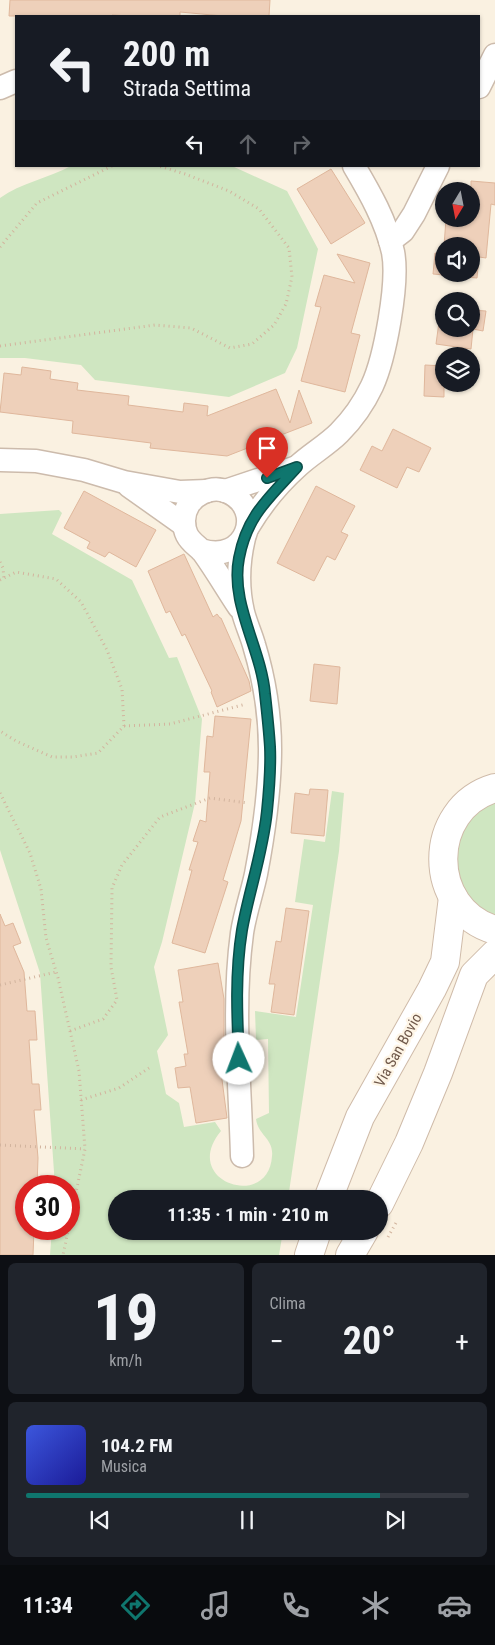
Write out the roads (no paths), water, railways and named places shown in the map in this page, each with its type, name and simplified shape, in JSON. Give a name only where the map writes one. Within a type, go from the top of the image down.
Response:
[{"type":"main road","name":"Via San Bovio","points":[[493,785],[469,802],[459,813],[446,836],[443,849],[443,870],[453,897],[472,918],[495,930]]},
{"type":"main road","name":"Via San Bovio","points":[[332,1190],[360,1117],[432,989],[445,962],[453,897]]},
{"type":"main road","points":[[386,1190],[434,1082],[474,975],[495,954]]},
{"type":"main road","points":[[309,1255],[314,1240]]},
{"type":"main road","points":[[350,1255],[359,1240]]},
{"type":"street","points":[[480,85],[495,55]]},
{"type":"street","points":[[0,88],[15,81]]},
{"type":"street","points":[[201,550],[210,553],[220,553],[238,545],[259,510],[297,467],[339,433],[358,411],[373,385],[390,315],[394,280],[393,254],[385,225],[355,167]]},
{"type":"street","points":[[390,241],[403,231],[414,214],[438,167]]},
{"type":"street","points":[[0,460],[36,461],[84,470],[124,482],[180,492],[216,491],[234,495],[246,509],[248,518],[239,560],[239,588],[243,614],[254,644],[266,699],[270,748],[267,805],[255,875],[242,930],[238,967],[237,1010],[242,1156]]},
{"type":"street","points":[[184,525],[187,508],[199,494],[216,491],[297,467]]},
{"type":"street","points":[[124,482],[184,525],[190,539],[201,550],[243,614]]}]
